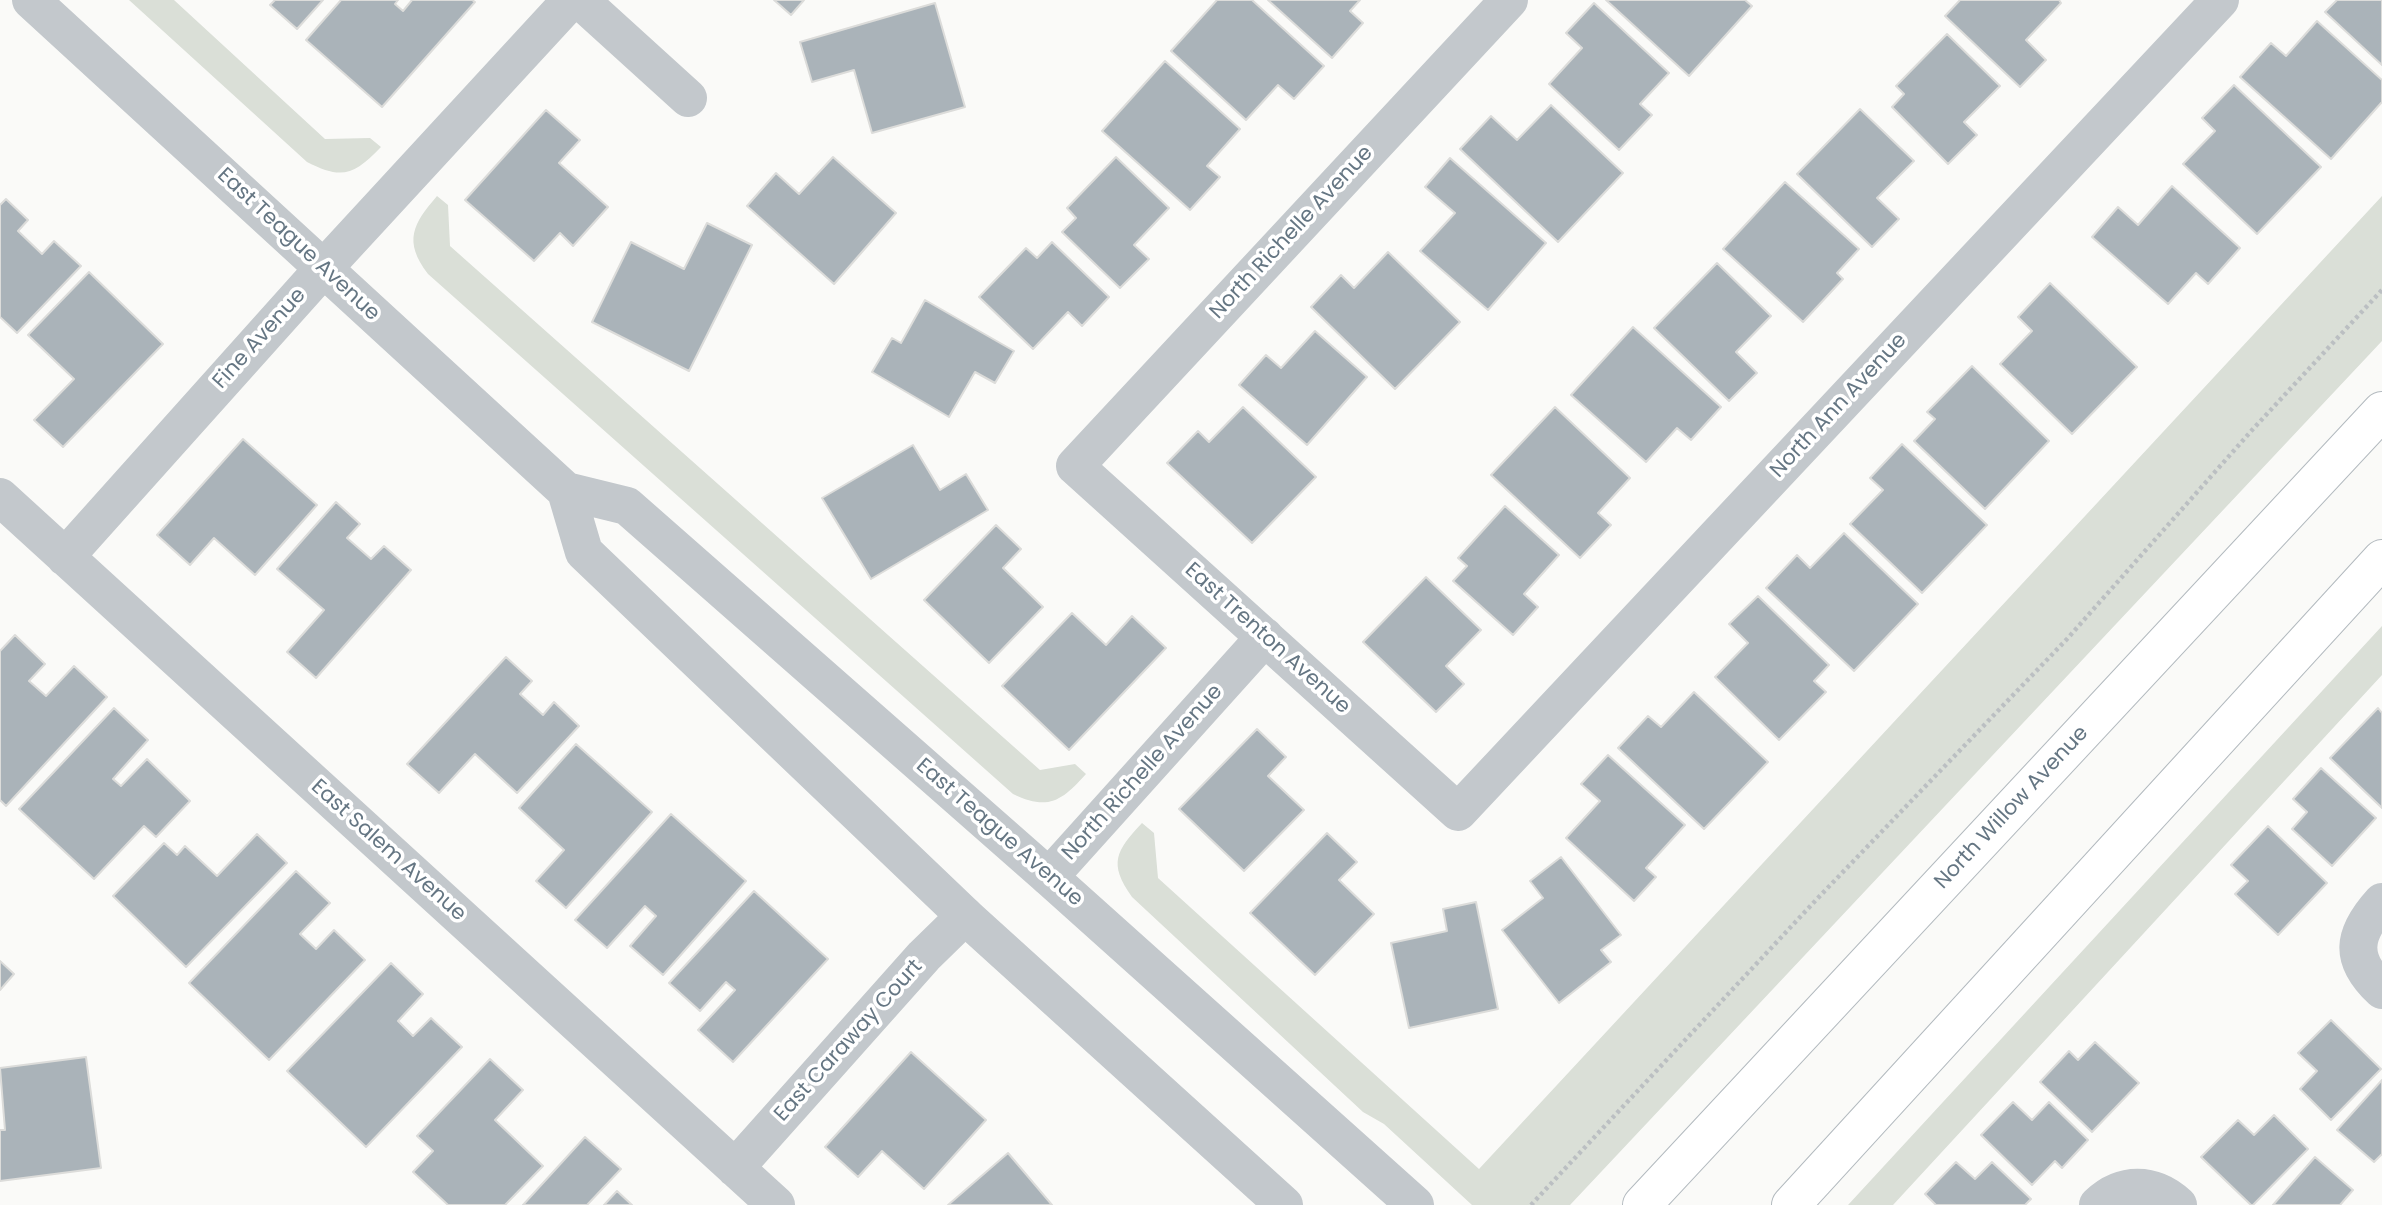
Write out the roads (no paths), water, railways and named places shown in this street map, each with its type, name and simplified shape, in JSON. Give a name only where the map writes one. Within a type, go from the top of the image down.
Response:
[{"type":"main road","name":"North Willow Avenue","points":[[1642,1205],[2382,411]]},
{"type":"main road","points":[[1791,1205],[2382,559]]},
{"type":"street","name":"East Teague Avenue","points":[[31,0],[566,491],[628,506],[1049,877],[1415,1205]]},
{"type":"street","name":"Fine Avenue","points":[[65,557],[323,269],[571,0]]},
{"type":"street","points":[[580,0],[688,98]]},
{"type":"street","name":"North Richelle Avenue","points":[[1075,466],[1509,0]]},
{"type":"street","name":"North Ann Avenue","points":[[1458,812],[2220,0]]},
{"type":"street","name":"East Trenton Avenue","points":[[1075,466],[1458,812]]},
{"type":"street","points":[[566,491],[584,552],[965,916],[1284,1205]]},
{"type":"street","name":"East Salem Avenue","points":[[0,497],[776,1205]]},
{"type":"street","name":"North Richelle Avenue","points":[[1049,877],[1265,637]]},
{"type":"street","points":[[2382,902],[2362,929],[2357,950],[2362,968],[2382,990]]},
{"type":"street","name":"East Caraway Court","points":[[735,1168],[924,956],[965,916]]},
{"type":"street","points":[[2098,1205],[2118,1190],[2135,1186],[2154,1189],[2178,1205]]}]
